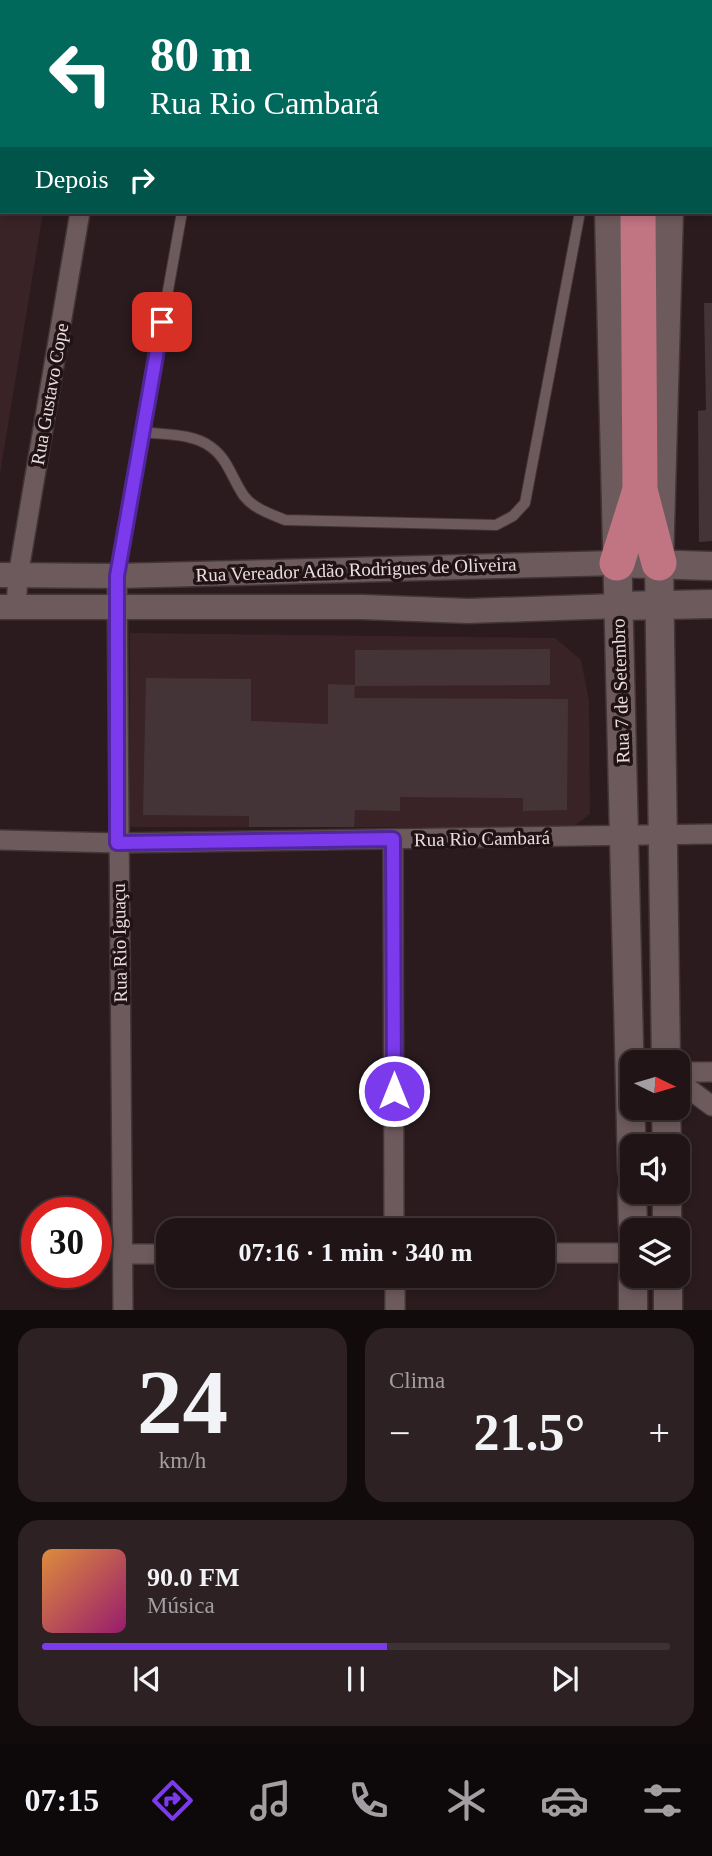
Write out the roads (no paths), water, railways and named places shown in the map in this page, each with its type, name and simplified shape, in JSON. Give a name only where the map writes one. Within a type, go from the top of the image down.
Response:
[{"type":"highway","points":[[638,214],[640,484],[659,563]]},
{"type":"highway","points":[[617,563],[640,484]]},
{"type":"main road","name":"Rua 7 de Setembro","points":[[610,214],[631,1134]]},
{"type":"main road","name":"Rua 7 de Setembro","points":[[666,1050],[659,563],[668,214]]},
{"type":"main road","name":"Rua Vereador Adão Rodrigues de Oliveira","points":[[617,563],[712,566]]},
{"type":"main road","points":[[618,606],[712,604]]},
{"type":"main road","points":[[634,1288],[634,1310]]},
{"type":"main road","points":[[668,1288],[668,1310]]},
{"type":"street","name":"Rua Gustavo Cope","points":[[8,608],[9,575],[80,214]]},
{"type":"street","name":"Rua Vereador Adão Rodrigues de Oliveira","points":[[9,575],[117,576],[617,563]]},
{"type":"street","points":[[361,569],[362,607]]},
{"type":"street","name":"Rua Rio Iguaçu","points":[[117,576],[117,843],[123,1310]]},
{"type":"street","name":"Rua Vereador Adão Rodrigues de Oliveira","points":[[8,608],[362,607],[468,611],[618,606]]},
{"type":"street","name":"Rua Rio Cambará","points":[[0,840],[117,843],[712,834]]},
{"type":"street","points":[[393,839],[394,1218]]},
{"type":"street","points":[[690,1072],[712,1072]]},
{"type":"street","points":[[690,1090],[712,1106]]},
{"type":"street","points":[[555,1253],[620,1253]]},
{"type":"street","points":[[122,1254],[156,1254]]},
{"type":"street","points":[[395,1288],[395,1310]]},
{"type":"lane","points":[[117,576],[182,214]]},
{"type":"lane","points":[[143,432],[196,439],[210,446],[223,458],[245,498],[262,511],[285,520],[496,525],[505,521],[525,503],[580,214]]}]
